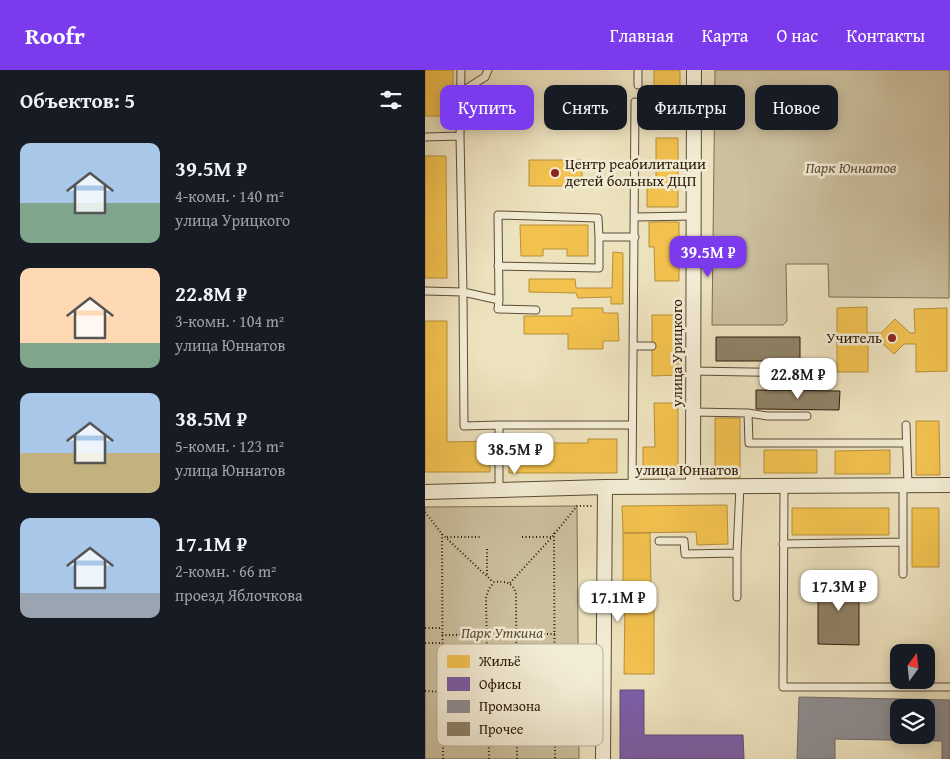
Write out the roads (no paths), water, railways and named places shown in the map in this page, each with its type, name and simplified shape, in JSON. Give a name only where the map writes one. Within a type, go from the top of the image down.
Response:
[{"type":"street","name":"улица Урицкого","points":[[693,486],[694,70]]},
{"type":"street","name":"улица Юннатов","points":[[425,492],[605,487],[950,485]]},
{"type":"street","points":[[603,759],[605,487]]},
{"type":"lane","points":[[461,70],[461,85]]},
{"type":"lane","points":[[472,85],[485,77],[488,70]]},
{"type":"lane","points":[[638,70],[638,85]]},
{"type":"lane","points":[[632,487],[635,102]]},
{"type":"lane","points":[[460,130],[463,426],[632,425]]},
{"type":"lane","points":[[425,137],[460,136]]},
{"type":"lane","points":[[498,266],[599,268],[598,218],[498,215],[498,266],[499,300],[498,309],[536,310]]},
{"type":"lane","points":[[635,217],[694,216]]},
{"type":"lane","points":[[599,237],[635,237]]},
{"type":"lane","points":[[425,291],[463,292],[499,300]]},
{"type":"lane","points":[[634,346],[652,346]]},
{"type":"lane","points":[[693,371],[816,373]]},
{"type":"lane","points":[[693,412],[807,416]]},
{"type":"lane","points":[[748,413],[749,443],[906,443]]},
{"type":"lane","points":[[499,425],[499,490]]},
{"type":"lane","points":[[903,574],[902,542],[906,425]]},
{"type":"lane","points":[[737,597],[740,486]]},
{"type":"lane","points":[[784,486],[783,687],[950,687]]},
{"type":"lane","points":[[659,541],[685,541],[685,554],[737,553]]},
{"type":"lane","points":[[783,544],[902,542]]},
{"type":"place","name":"Центр реабилитации детей больных ДЦП","points":[[555,173]]},
{"type":"place","name":"Учитель","points":[[892,338]]},
{"type":"park label","name":"Парк Юннатов","points":[[851,168]]},
{"type":"park label","name":"Парк Уткина","points":[[502,633]]}]
